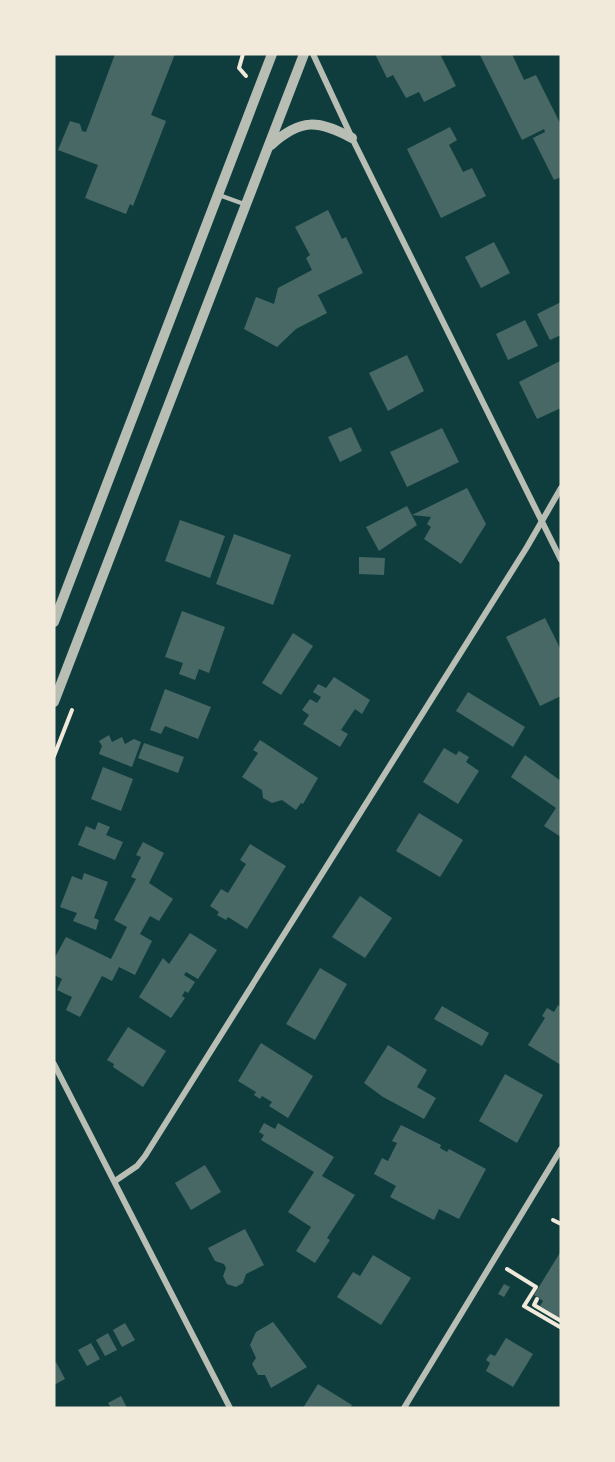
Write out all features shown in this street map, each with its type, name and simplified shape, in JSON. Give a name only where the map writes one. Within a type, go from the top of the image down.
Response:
[{"type":"street","points":[[54,622],[272,54]]},
{"type":"street","points":[[54,702],[304,54]]},
{"type":"street","points":[[313,54],[352,138],[561,560]]},
{"type":"street","points":[[268,148],[293,128],[310,125],[330,127],[352,138]]},
{"type":"street","points":[[115,1181],[137,1166],[145,1156],[528,547],[561,488]]},
{"type":"street","points":[[54,1064],[231,1408]]},
{"type":"street","points":[[404,1408],[561,1149]]},
{"type":"lane","points":[[219,195],[246,204]]},
{"type":"path","points":[[243,54],[239,69],[250,78]]},
{"type":"path","points":[[553,1220],[561,1224]]},
{"type":"path","points":[[506,1269],[536,1287],[524,1306],[560,1327],[561,1324]]},
{"type":"path","points":[[539,1300],[534,1305],[561,1324]]},
{"type":"building","points":[[115,54],[175,54],[151,115],[166,121],[133,206],[130,204],[126,214],[85,198],[98,165],[58,150],[70,121],[80,124],[82,131],[86,132]]},
{"type":"building","points":[[375,54],[440,54],[456,86],[424,102],[419,92],[406,98],[393,75],[387,78]]},
{"type":"building","points":[[512,54],[524,80],[536,75],[561,125],[561,177],[554,180],[533,138],[545,132],[544,129],[522,140],[480,55]]},
{"type":"building","points":[[450,127],[457,140],[449,145],[463,172],[472,168],[486,196],[441,218],[407,149]]},
{"type":"building","points":[[328,210],[342,239],[346,237],[363,273],[318,295],[327,313],[296,329],[277,347],[244,329],[256,297],[274,304],[278,288],[312,270],[306,258],[310,255],[295,227]]},
{"type":"building","points":[[494,242],[510,273],[481,288],[465,257]]},
{"type":"building","points":[[561,302],[561,335],[550,340],[537,314]]},
{"type":"building","points":[[525,320],[538,346],[508,360],[496,334]]},
{"type":"building","points":[[407,355],[424,391],[388,411],[369,373]]},
{"type":"building","points":[[560,361],[561,408],[537,419],[519,382]]},
{"type":"building","points":[[351,427],[362,451],[340,462],[328,437]]},
{"type":"building","points":[[442,428],[459,462],[407,487],[390,452]]},
{"type":"building","points":[[467,488],[486,524],[461,564],[424,539],[431,527],[427,524],[431,517],[412,515]]},
{"type":"building","points":[[407,506],[417,525],[379,551],[366,527]]},
{"type":"building","points":[[180,520],[225,536],[210,578],[165,561]]},
{"type":"building","points":[[234,534],[291,555],[273,605],[216,584]]},
{"type":"building","points":[[359,557],[385,558],[384,575],[359,574]]},
{"type":"building","points":[[182,611],[225,627],[209,673],[199,669],[195,680],[179,674],[183,663],[165,657]]},
{"type":"building","points":[[545,618],[561,650],[561,696],[540,706],[506,637]]},
{"type":"building","points":[[293,633],[313,646],[281,695],[262,683]]},
{"type":"building","points":[[334,677],[370,700],[362,714],[355,709],[341,730],[348,734],[340,747],[303,724],[309,715],[302,710],[310,699],[317,703],[321,697],[313,692],[318,684],[326,688]]},
{"type":"building","points":[[165,689],[211,707],[198,739],[165,726],[161,734],[150,730]]},
{"type":"building","points":[[468,692],[525,727],[513,747],[456,711]]},
{"type":"building","points":[[109,735],[112,742],[122,737],[125,744],[134,739],[141,742],[132,767],[99,754],[102,746],[99,741]]},
{"type":"building","points":[[260,740],[318,778],[303,804],[301,803],[296,810],[282,800],[272,803],[263,798],[262,790],[242,777],[258,753],[253,750]]},
{"type":"building","points":[[144,743],[184,757],[178,773],[138,758]]},
{"type":"building","points":[[444,748],[456,755],[459,751],[469,757],[466,762],[479,771],[458,804],[423,782]]},
{"type":"building","points":[[525,755],[561,781],[561,837],[544,826],[556,808],[511,777]]},
{"type":"building","points":[[103,767],[133,779],[121,811],[91,799]]},
{"type":"building","points":[[419,813],[463,840],[440,877],[396,851]]},
{"type":"building","points":[[98,822],[110,827],[106,835],[123,842],[115,860],[78,845],[86,826],[95,830]]},
{"type":"building","points":[[143,842],[164,853],[149,883],[173,899],[159,921],[150,916],[140,934],[152,941],[135,975],[119,967],[112,981],[102,976],[80,1017],[66,1010],[72,997],[57,990],[62,979],[54,975],[54,959],[66,937],[111,959],[127,927],[114,920],[136,879],[131,877],[141,857],[136,855]]},
{"type":"building","points":[[250,844],[286,866],[247,929],[228,917],[226,920],[217,915],[219,912],[210,906],[221,889],[228,893],[246,864],[240,860]]},
{"type":"building","points":[[84,873],[108,882],[94,918],[99,920],[96,930],[73,921],[77,913],[60,907],[72,876],[82,880]]},
{"type":"building","points":[[360,896],[392,918],[365,958],[332,937]]},
{"type":"building","points":[[190,933],[217,950],[198,979],[186,972],[184,975],[195,982],[188,993],[185,991],[182,996],[185,998],[171,1018],[139,997],[163,958],[169,964]]},
{"type":"building","points":[[320,968],[347,984],[315,1040],[286,1024]]},
{"type":"building","points":[[558,1005],[561,1007],[561,1065],[528,1045],[545,1018],[542,1016],[547,1008],[554,1012]]},
{"type":"building","points":[[442,1006],[489,1033],[482,1046],[434,1019]]},
{"type":"building","points":[[128,1027],[166,1051],[143,1087],[113,1067],[114,1064],[107,1060]]},
{"type":"building","points":[[261,1043],[313,1076],[288,1118],[269,1106],[272,1102],[262,1096],[260,1099],[254,1095],[256,1092],[238,1081]]},
{"type":"building","points":[[388,1045],[427,1070],[417,1087],[436,1098],[424,1119],[383,1097],[364,1083]]},
{"type":"building","points":[[505,1074],[543,1095],[517,1143],[479,1121]]},
{"type":"building","points":[[264,1123],[275,1129],[278,1123],[334,1157],[322,1176],[355,1195],[327,1238],[330,1240],[315,1263],[296,1251],[311,1227],[288,1212],[314,1172],[261,1140],[264,1135],[259,1132]]},
{"type":"building","points":[[401,1125],[441,1145],[440,1148],[447,1152],[449,1149],[486,1169],[459,1219],[439,1209],[434,1220],[390,1197],[396,1186],[374,1174],[382,1158],[388,1161],[397,1143],[392,1141]]},
{"type":"building","points":[[205,1165],[221,1192],[191,1210],[175,1183]]},
{"type":"building","points":[[245,1229],[264,1265],[246,1274],[243,1283],[236,1287],[227,1284],[223,1276],[226,1268],[224,1264],[215,1261],[208,1248]]},
{"type":"building","points":[[561,1251],[561,1319],[540,1306],[543,1301],[534,1295]]},
{"type":"building","points":[[373,1255],[411,1278],[381,1325],[337,1297],[353,1272],[360,1276]]},
{"type":"building","points":[[504,1284],[510,1287],[504,1297],[498,1294]]},
{"type":"building","points":[[273,1322],[307,1367],[271,1388],[265,1375],[258,1375],[252,1364],[256,1358],[250,1345],[256,1332]]},
{"type":"building","points":[[125,1323],[135,1340],[122,1347],[113,1330]]},
{"type":"building","points":[[108,1333],[117,1350],[105,1356],[96,1340]]},
{"type":"building","points":[[506,1338],[533,1354],[513,1387],[486,1371],[490,1363],[486,1360],[490,1354],[495,1356]]},
{"type":"building","points":[[91,1343],[100,1359],[87,1366],[78,1350]]},
{"type":"building","points":[[56,1362],[65,1379],[54,1385],[54,1363]]},
{"type":"building","points":[[318,1384],[352,1405],[350,1408],[303,1408]]},
{"type":"building","points":[[121,1396],[127,1408],[111,1408],[108,1403]]}]
